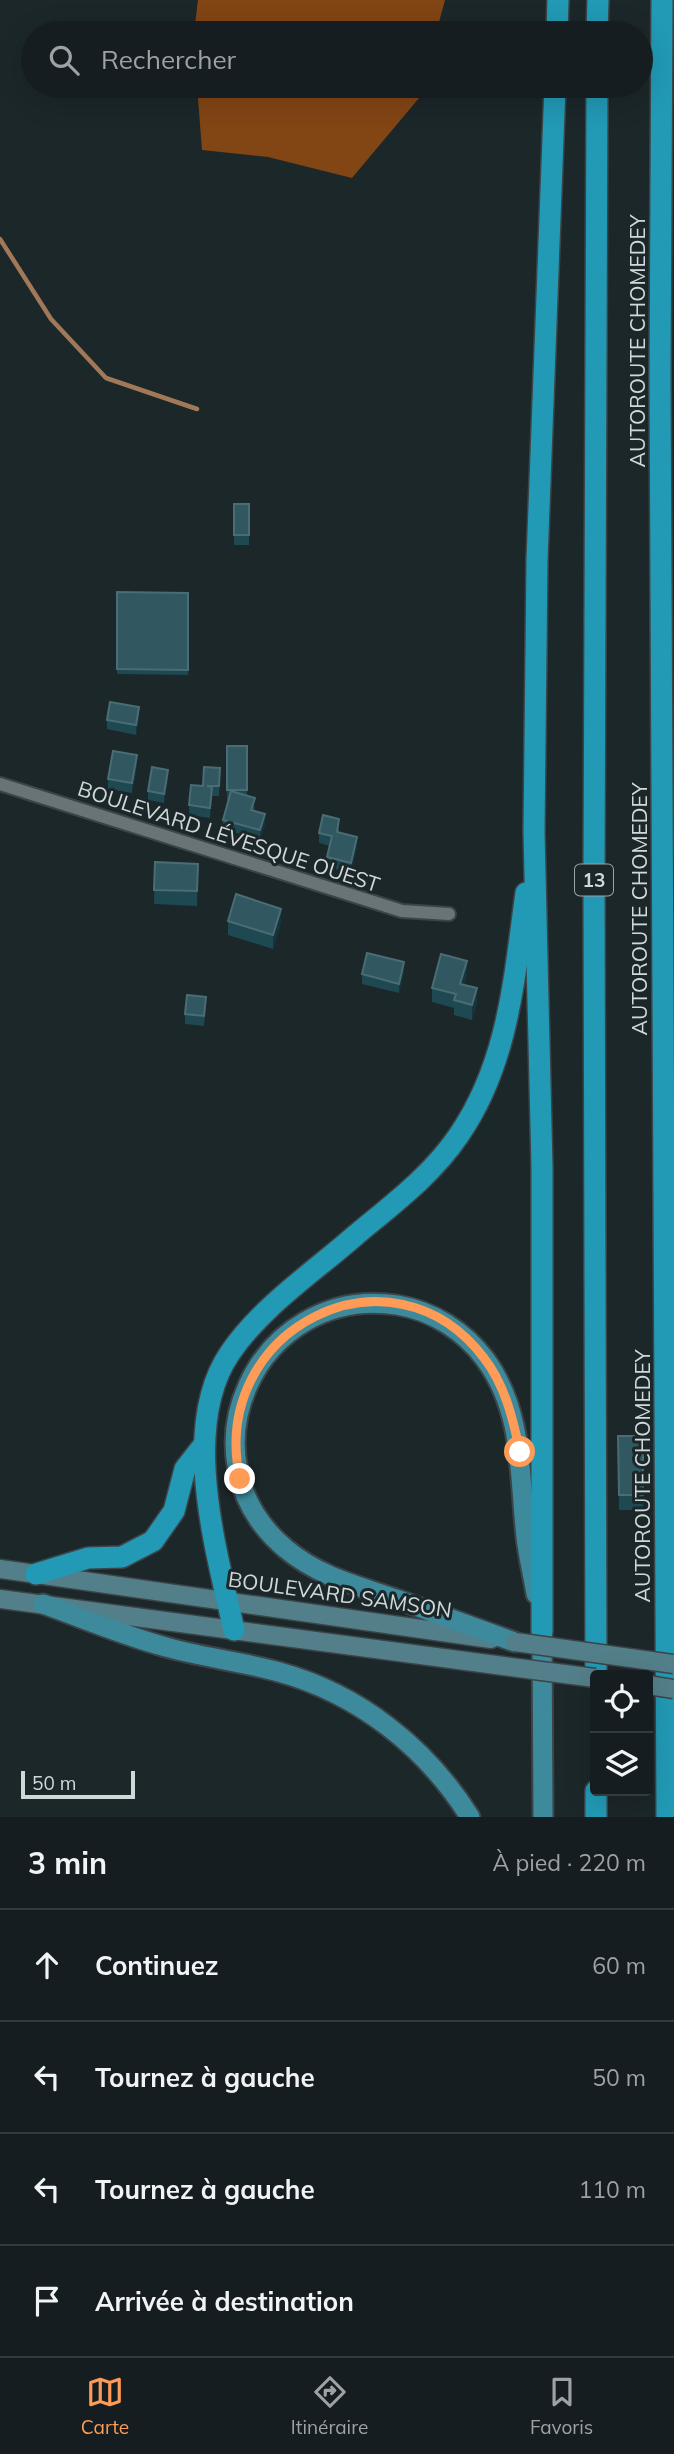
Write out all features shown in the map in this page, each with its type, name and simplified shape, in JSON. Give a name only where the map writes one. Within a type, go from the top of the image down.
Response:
[{"type":"highway","points":[[557,21],[558,0]]},
{"type":"highway","points":[[597,21],[598,0]]},
{"type":"highway","name":"AUTOROUTE CHOMEDEY","points":[[662,0],[660,393],[667,1817]]},
{"type":"highway","points":[[542,1632],[542,1168],[534,832],[537,560],[555,98]]},
{"type":"highway","name":"AUTOROUTE CHOMEDEY","points":[[596,1670],[594,865],[597,98]]},
{"type":"highway","points":[[662,147],[674,252]]},
{"type":"highway","points":[[234,1630],[203,1446],[205,1417],[212,1388],[238,1343],[270,1310],[425,1176],[460,1135],[482,1097],[498,1058],[510,1013],[534,832]]},
{"type":"highway","points":[[36,1574],[88,1558],[122,1557],[153,1541],[174,1511],[185,1469],[203,1446]]},
{"type":"highway","points":[[596,1796],[596,1817]]},
{"type":"main road","points":[[502,1639],[327,1576],[285,1548],[255,1512],[240,1479],[235,1454],[239,1410],[247,1386],[266,1355],[283,1337],[310,1318],[342,1307],[366,1303],[413,1308],[446,1323],[468,1340],[485,1359],[506,1397],[515,1427],[522,1469],[526,1536],[542,1632],[543,1817]]},
{"type":"main road","points":[[43,1604],[160,1646],[279,1672],[340,1695],[379,1720],[413,1747],[446,1783],[470,1817]]},
{"type":"street","name":"BOULEVARD LÉVESQUE OUEST","points":[[0,784],[402,911],[449,914]]},
{"type":"street","name":"BOULEVARD SAMSON","points":[[0,1569],[674,1664]]},
{"type":"street","points":[[0,1599],[590,1676]]},
{"type":"street","points":[[653,1686],[674,1689]]},
{"type":"shaded area","points":[[198,0],[445,0],[439,21],[195,21]]},
{"type":"shaded area","points":[[198,98],[419,98],[352,178],[268,157],[202,150]]},
{"type":"building","points":[[234,504],[249,504],[249,535],[234,535]]},
{"type":"building","points":[[117,592],[188,593],[188,670],[117,669]]},
{"type":"building","points":[[110,702],[139,707],[136,725],[107,720]]},
{"type":"building","points":[[227,746],[247,746],[247,790],[227,790]]},
{"type":"building","points":[[113,751],[137,755],[132,783],[108,779]]},
{"type":"building","points":[[152,767],[168,770],[164,794],[148,791]]},
{"type":"building","points":[[204,767],[220,768],[219,786],[207,786],[212,787],[210,808],[189,805],[191,785],[203,786]]},
{"type":"building","points":[[231,791],[255,798],[251,810],[265,814],[260,830],[223,820]]},
{"type":"building","points":[[323,815],[339,819],[337,832],[357,837],[351,863],[327,857],[332,836],[319,833]]},
{"type":"building","points":[[155,862],[198,864],[197,891],[154,890]]},
{"type":"building","points":[[236,894],[281,909],[273,935],[228,921]]},
{"type":"building","points":[[367,953],[404,962],[399,984],[362,974]]},
{"type":"building","points":[[441,954],[467,961],[460,984],[477,988],[472,1005],[454,1000],[456,994],[432,988]]},
{"type":"building","points":[[187,995],[206,997],[204,1016],[185,1014]]},
{"type":"building","points":[[618,1436],[643,1436],[643,1495],[619,1495]]},
{"type":"waterway","points":[[0,239],[51,319],[106,378],[197,409]]},
{"type":"route","points":[[240,1479],[235,1454],[239,1410],[247,1386],[266,1355],[283,1337],[310,1318],[342,1307],[366,1303],[413,1308],[435,1316],[468,1340],[493,1371],[506,1397],[520,1452]]}]
